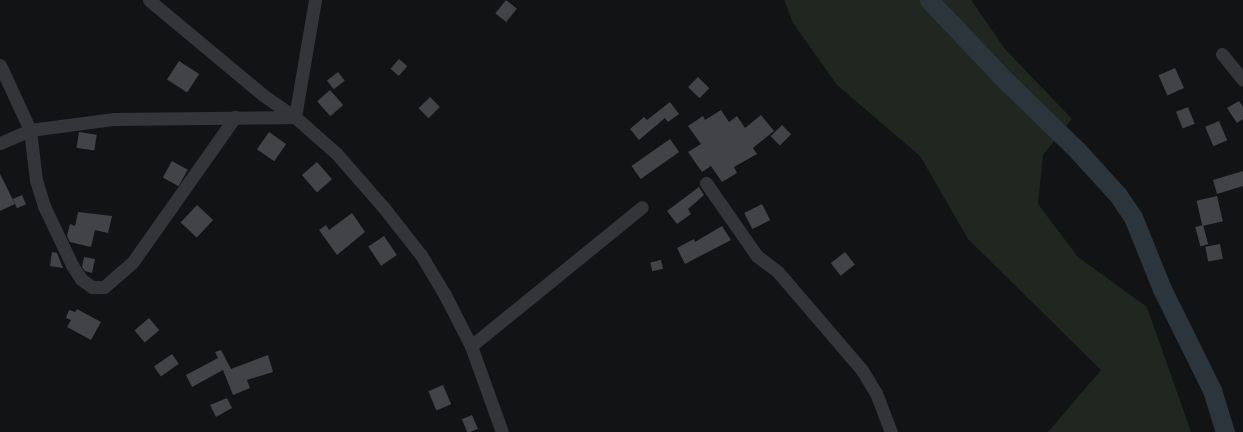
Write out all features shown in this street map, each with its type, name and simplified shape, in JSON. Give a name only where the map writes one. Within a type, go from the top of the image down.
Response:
[{"type":"street","points":[[149,0],[234,72],[295,117],[336,153],[421,255],[471,346],[502,432]]},
{"type":"street","points":[[295,117],[315,0]]},
{"type":"street","points":[[1222,54],[1243,80]]},
{"type":"street","points":[[0,65],[30,130],[36,180],[44,206],[81,279],[92,287],[104,287],[132,264],[235,117]]},
{"type":"street","points":[[0,143],[30,130],[114,119],[295,117]]},
{"type":"street","points":[[706,183],[756,256],[778,272],[862,370],[876,393],[891,432]]},
{"type":"street","points":[[471,346],[642,207]]},
{"type":"shaded area","points":[[784,0],[971,0],[1005,49],[1072,119],[1043,155],[1038,204],[1078,257],[1147,307],[1191,432],[1048,432],[1101,370],[968,239],[920,156],[837,85],[793,23]]},
{"type":"building","points":[[506,0],[517,9],[506,22],[495,13]]},
{"type":"building","points":[[399,59],[407,66],[399,76],[390,69]]},
{"type":"building","points":[[179,61],[199,74],[187,93],[167,79]]},
{"type":"building","points":[[1175,68],[1184,88],[1168,95],[1159,75]]},
{"type":"building","points":[[338,72],[345,81],[334,89],[327,81]]},
{"type":"building","points":[[698,77],[709,88],[699,98],[688,87]]},
{"type":"building","points":[[330,90],[343,105],[330,116],[317,101]]},
{"type":"building","points":[[430,97],[440,107],[429,118],[419,108]]},
{"type":"building","points":[[1239,101],[1243,107],[1243,119],[1237,123],[1227,108]]},
{"type":"building","points":[[670,102],[679,114],[668,122],[665,118],[639,140],[630,129],[644,117],[647,120]]},
{"type":"building","points":[[1188,107],[1195,124],[1183,129],[1176,112]]},
{"type":"building","points":[[721,110],[729,122],[737,116],[745,128],[761,115],[774,131],[753,148],[757,154],[734,167],[737,173],[722,182],[711,166],[702,172],[688,152],[701,144],[688,126],[703,116],[705,120]]},
{"type":"building","points":[[1219,121],[1227,140],[1213,146],[1205,127]]},
{"type":"building","points":[[782,125],[791,134],[780,146],[771,136]]},
{"type":"building","points":[[79,132],[97,135],[94,151],[76,148]]},
{"type":"building","points":[[269,132],[286,144],[274,161],[257,149]]},
{"type":"building","points":[[670,139],[679,152],[641,179],[631,166]]},
{"type":"building","points":[[172,161],[188,170],[179,186],[163,178]]},
{"type":"building","points":[[317,162],[332,179],[317,192],[302,175]]},
{"type":"building","points":[[1243,171],[1243,186],[1217,194],[1213,180]]},
{"type":"building","points":[[0,174],[15,204],[0,211]]},
{"type":"building","points":[[699,187],[704,195],[688,209],[691,214],[677,224],[667,211]]},
{"type":"building","points":[[22,195],[26,204],[17,208],[13,199]]},
{"type":"building","points":[[1217,196],[1223,221],[1202,226],[1197,201]]},
{"type":"building","points":[[762,204],[770,220],[752,229],[744,213]]},
{"type":"building","points":[[197,205],[213,220],[197,238],[181,223]]},
{"type":"building","points":[[78,212],[112,216],[108,233],[95,230],[91,247],[70,242],[67,236],[70,224],[75,226]]},
{"type":"building","points":[[352,213],[365,232],[337,255],[319,230],[326,225],[329,230]]},
{"type":"building","points":[[1203,225],[1208,244],[1200,246],[1195,227]]},
{"type":"building","points":[[722,226],[731,240],[685,264],[677,248],[694,239],[695,242]]},
{"type":"building","points":[[384,236],[397,255],[381,266],[368,247]]},
{"type":"building","points":[[1220,244],[1223,259],[1208,262],[1205,247]]},
{"type":"building","points":[[52,252],[57,253],[63,268],[50,266]]},
{"type":"building","points":[[845,252],[855,265],[841,276],[831,263]]},
{"type":"building","points":[[84,257],[95,259],[92,273],[85,271],[82,267]]},
{"type":"building","points":[[661,260],[663,269],[652,271],[650,262]]},
{"type":"building","points":[[77,309],[101,322],[91,340],[67,327],[71,320],[66,318],[69,310],[75,312]]},
{"type":"building","points":[[149,318],[159,330],[145,342],[134,330]]},
{"type":"building","points":[[221,350],[231,369],[268,355],[273,372],[247,380],[250,388],[233,395],[223,370],[192,387],[186,375],[218,358],[215,352]]},
{"type":"building","points":[[172,354],[179,364],[161,376],[154,367]]},
{"type":"building","points":[[443,385],[451,404],[436,411],[428,391]]},
{"type":"building","points":[[227,398],[232,408],[216,417],[210,405]]},
{"type":"building","points":[[472,415],[478,429],[467,432],[462,419]]},
{"type":"waterway","points":[[929,0],[1006,81],[1077,150],[1118,195],[1133,217],[1162,289],[1212,390],[1225,432]]}]
